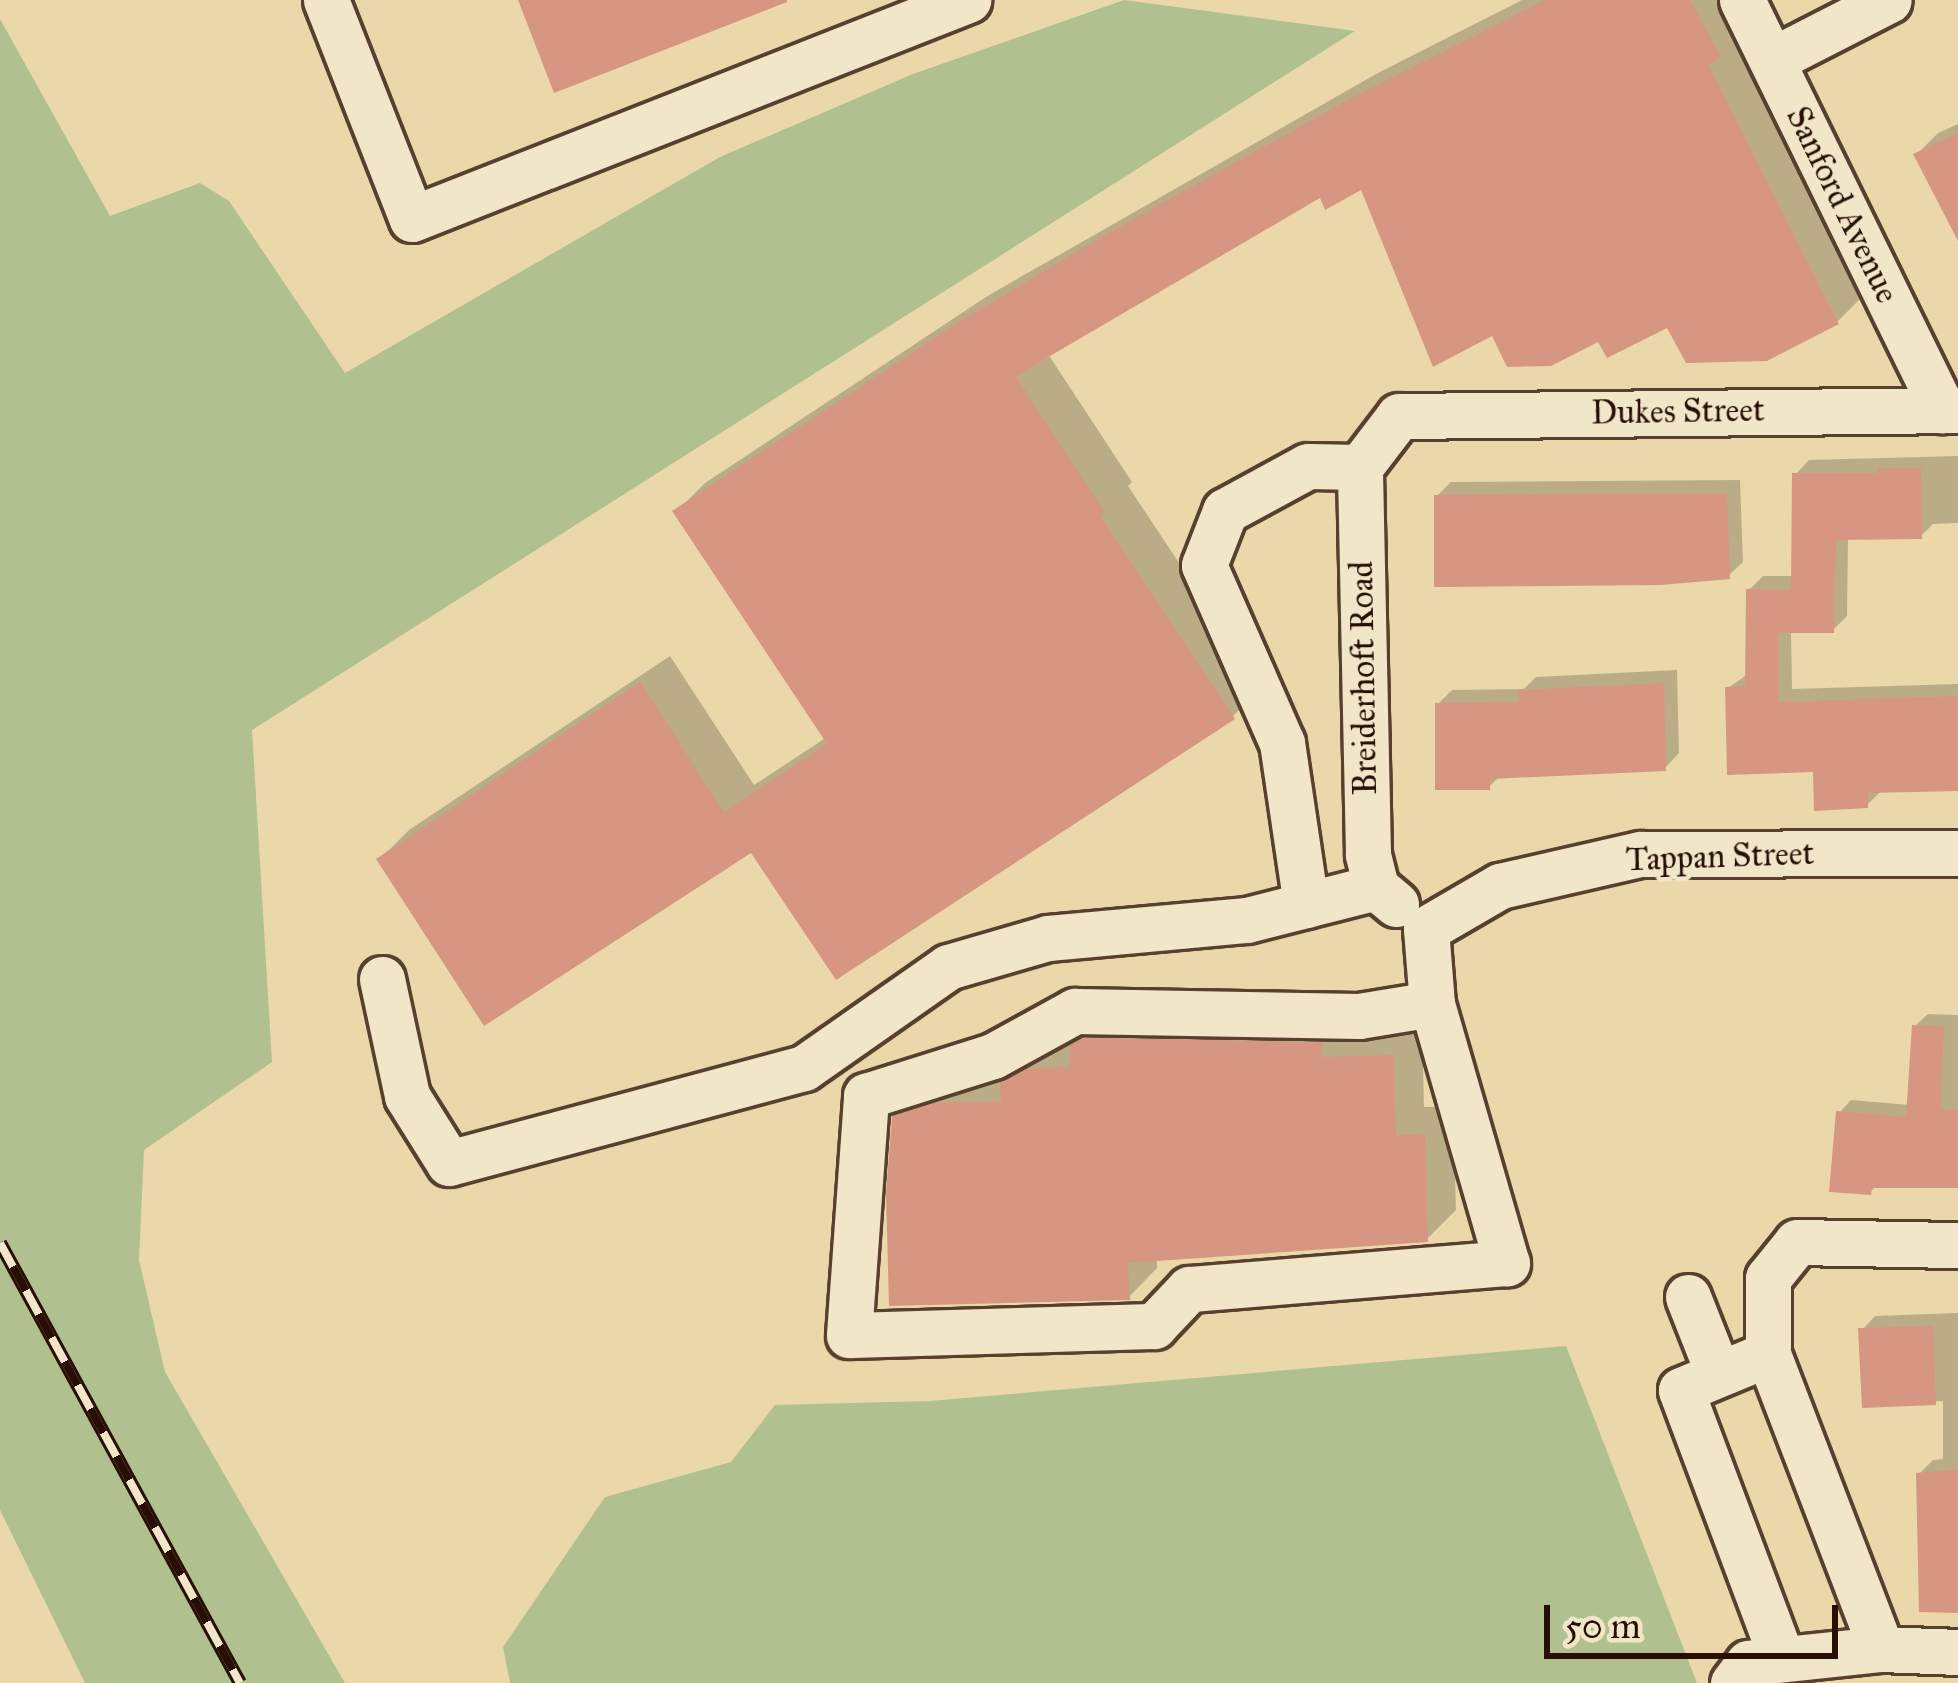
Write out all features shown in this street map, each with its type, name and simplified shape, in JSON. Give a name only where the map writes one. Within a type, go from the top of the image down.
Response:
[{"type":"street","points":[[326,0],[412,219],[968,0]]},
{"type":"street","name":"Sanford Avenue","points":[[1742,0],[1950,410]]},
{"type":"street","points":[[1772,60],[1888,0]]},
{"type":"street","name":"Dukes Street","points":[[1360,467],[1399,416],[1950,410]]},
{"type":"street","points":[[1306,905],[1282,743],[1204,565],[1226,511],[1308,466],[1360,467]]},
{"type":"street","name":"Breiderhoft Road","points":[[1360,467],[1368,854],[1376,887]]},
{"type":"street","name":"Tappan Street","points":[[1426,929],[1500,886],[1640,854],[1958,853]]},
{"type":"street","points":[[382,979],[407,1096],[448,1163],[805,1068],[948,967],[1048,938],[1247,920],[1376,887],[1426,929],[1432,1004],[1507,1263],[1189,1289],[1154,1326],[849,1335],[866,1096],[993,1056],[1075,1011],[1359,1016],[1432,1004]]},
{"type":"street","points":[[1881,1649],[1768,1354],[1768,1278],[1797,1242],[1958,1245]]},
{"type":"street","points":[[1688,1297],[1718,1373]]},
{"type":"street","points":[[1768,1354],[1681,1390],[1782,1659]]},
{"type":"street","points":[[1733,1683],[1741,1666],[1782,1659],[1881,1649],[1958,1652]]},
{"type":"green space","points":[[1124,0],[1355,31],[252,730],[272,1062],[144,1150],[139,1260],[165,1372],[345,1683],[85,1683],[0,1510],[0,19],[110,216],[200,183],[229,201],[345,373],[720,157],[913,74]]},
{"type":"green space","points":[[1566,1346],[1697,1683],[510,1683],[503,1647],[605,1497],[731,1462],[775,1405],[930,1401]]},
{"type":"building","points":[[518,0],[787,0],[787,2],[554,93]]},
{"type":"building","points":[[1545,0],[1690,0],[1721,57],[1708,64],[1839,324],[1767,361],[1686,363],[1667,328],[1607,358],[1598,342],[1551,366],[1507,367],[1492,336],[1433,367],[1361,190],[1325,210],[1320,198],[1016,376],[1105,513],[1100,516],[1235,719],[836,980],[751,853],[484,1026],[376,859],[640,682],[724,812],[827,744],[672,511],[957,323],[1105,235],[1344,102]]},
{"type":"building","points":[[1958,133],[1958,241],[1913,154]]},
{"type":"building","points":[[1878,468],[1921,468],[1922,539],[1836,540],[1834,633],[1778,633],[1779,702],[1958,696],[1958,791],[1868,793],[1868,808],[1814,811],[1813,772],[1727,775],[1725,687],[1745,686],[1746,589],[1791,589],[1792,473],[1878,473]]},
{"type":"building","points":[[1727,493],[1730,579],[1661,585],[1434,587],[1434,495]]},
{"type":"building","points":[[1664,683],[1666,771],[1490,779],[1490,790],[1435,790],[1435,703],[1519,702],[1518,690]]},
{"type":"building","points":[[1912,1025],[1944,1026],[1940,1109],[1958,1109],[1958,1188],[1872,1188],[1871,1195],[1829,1192],[1836,1111],[1906,1117]]},
{"type":"building","points":[[1082,1038],[1322,1042],[1322,1057],[1394,1055],[1396,1135],[1425,1134],[1428,1242],[1128,1263],[1130,1300],[889,1306],[886,1194],[892,1116],[933,1103],[1001,1101],[1000,1082],[1027,1068],[1070,1067],[1070,1045]]},
{"type":"building","points":[[1933,1326],[1936,1405],[1862,1408],[1858,1328]]},
{"type":"building","points":[[1958,1470],[1958,1613],[1919,1612],[1916,1473]]},
{"type":"railway","points":[[0,1243],[240,1683]]}]
